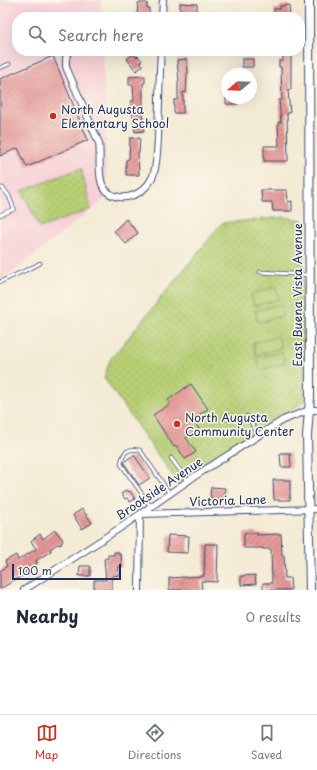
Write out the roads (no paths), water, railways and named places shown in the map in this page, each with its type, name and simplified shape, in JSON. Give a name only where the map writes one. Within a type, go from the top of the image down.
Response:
[{"type":"main road","name":"East Buena Vista Avenue","points":[[309,0],[313,230],[309,275],[313,346],[313,410],[308,435],[313,508],[310,590]]},
{"type":"street","points":[[162,12],[163,0]]},
{"type":"street","points":[[67,56],[66,67],[99,143],[99,173],[102,184],[108,192],[121,197],[130,196],[139,192],[149,183],[153,174],[157,155],[161,56]]},
{"type":"street","name":"Brookside Avenue","points":[[24,590],[283,420],[313,410]]},
{"type":"street","name":"Victoria Lane","points":[[140,514],[313,508]]},
{"type":"street","points":[[139,590],[140,514]]},
{"type":"lane","points":[[0,68],[10,64]]},
{"type":"lane","points":[[0,188],[3,188],[9,196],[14,209],[0,215]]},
{"type":"lane","points":[[0,282],[40,263]]},
{"type":"lane","points":[[260,272],[309,275]]},
{"type":"lane","points":[[246,416],[259,435]]},
{"type":"lane","points":[[151,507],[121,464],[122,456],[126,451],[134,449],[140,450],[170,494]]},
{"type":"lane","points":[[172,458],[188,482]]},
{"type":"place","name":"North Augusta Elementary School","points":[[53,116]]},
{"type":"place","name":"North Augusta Community Center","points":[[177,424]]}]
